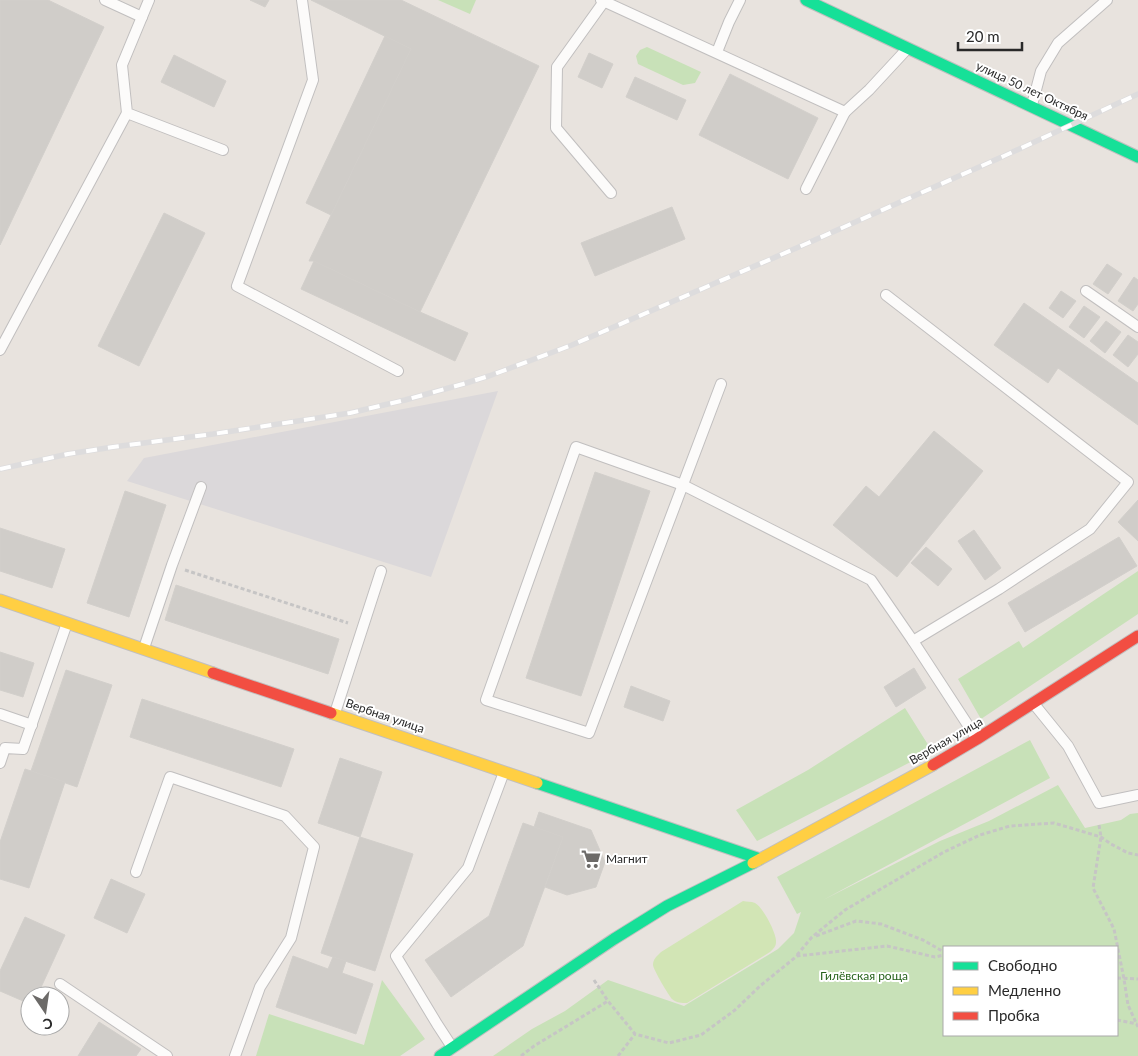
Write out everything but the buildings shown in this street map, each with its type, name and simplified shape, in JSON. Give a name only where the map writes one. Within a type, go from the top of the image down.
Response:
[{"type":"street","name":"улица 50 лет Октября","points":[[806,0],[1138,157]]},
{"type":"street","name":"Вербная улица","points":[[0,600],[760,859]]},
{"type":"street","name":"Вербная улица","points":[[440,1056],[614,939],[667,906],[760,859],[977,740],[1138,636]]},
{"type":"lane","points":[[106,0],[142,17]]},
{"type":"lane","points":[[0,350],[127,113],[122,65],[149,0]]},
{"type":"lane","points":[[302,0],[313,80],[237,286],[398,371]]},
{"type":"lane","points":[[611,193],[556,128],[557,66],[603,0],[845,112]]},
{"type":"lane","points":[[717,52],[740,0]]},
{"type":"lane","points":[[1032,106],[1041,71],[1058,43],[1107,0]]},
{"type":"lane","points":[[806,189],[845,112],[869,90],[908,48]]},
{"type":"lane","points":[[127,113],[223,150]]},
{"type":"lane","points":[[1086,291],[1138,327]]},
{"type":"lane","points":[[886,295],[1128,482],[1090,529],[999,589],[912,641]]},
{"type":"lane","points":[[721,384],[683,485],[588,733],[486,700],[576,447],[683,485],[871,580],[977,740]]},
{"type":"lane","points":[[144,649],[201,487]]},
{"type":"lane","points":[[335,714],[381,571]]},
{"type":"lane","points":[[0,763],[5,748],[23,749],[67,622]]},
{"type":"lane","points":[[1033,703],[1068,746],[1099,803],[1138,795]]},
{"type":"lane","points":[[0,714],[32,724]]},
{"type":"lane","points":[[452,1047],[396,956],[468,868],[505,771]]},
{"type":"lane","points":[[136,872],[170,776],[285,816],[314,847],[291,938],[260,987],[234,1056]]},
{"type":"lane","points":[[60,984],[167,1056]]},
{"type":"path","points":[[172,565],[362,628]]},
{"type":"path","points":[[593,979],[635,1034],[669,1043],[701,1035],[735,1010],[760,986],[797,956],[812,937],[845,910],[944,852],[980,835],[1010,826],[1054,823],[1101,837],[1128,853],[1138,855]]},
{"type":"path","points":[[1099,825],[1101,837],[1094,888],[1114,929],[1117,946]]},
{"type":"path","points":[[812,937],[856,921],[881,924],[922,940],[943,953]]},
{"type":"path","points":[[797,956],[887,946],[935,957],[943,954]]},
{"type":"path","points":[[1118,949],[1128,1005],[1138,1025]]},
{"type":"path","points":[[1118,978],[1138,979]]},
{"type":"path","points":[[521,1056],[534,1046],[608,1001]]},
{"type":"path","points":[[1118,1020],[1138,1025]]},
{"type":"path","points":[[618,1056],[635,1034]]},
{"type":"shaded area","points":[[498,391],[431,577],[127,481],[144,458]]},
{"type":"green space","points":[[438,0],[476,0],[470,14]]},
{"type":"green space","points":[[647,47],[701,72],[695,83],[683,85],[638,64],[636,56],[640,50]]},
{"type":"green space","points":[[1138,571],[1138,614],[981,719],[958,679],[1019,641],[1023,648]]},
{"type":"green space","points":[[905,708],[932,751],[757,841],[736,810],[808,770]]},
{"type":"green space","name":"Гилёвская роща","points":[[1030,740],[1050,778],[823,900],[940,841],[989,821],[1058,785],[1085,828],[1121,820],[1130,814],[1138,813],[1138,1056],[493,1056],[532,1029],[565,1011],[608,980],[684,1006],[778,949],[794,933],[801,912],[797,914],[777,877]]},
{"type":"green space","points":[[743,901],[755,903],[765,915],[776,938],[774,948],[687,1003],[674,1000],[670,997],[653,965],[656,958],[661,952]]},
{"type":"green space","points":[[382,980],[425,1039],[400,1056],[256,1056],[269,1014],[364,1045]]},
{"type":"railway","points":[[0,469],[68,454],[350,413],[405,400],[489,376],[572,345],[808,243],[1138,94]]},
{"type":"traffic: fast","points":[[806,0],[1138,157]]},
{"type":"traffic: fast","points":[[537,783],[760,859]]},
{"type":"traffic: fast","points":[[440,1056],[614,939],[667,906],[753,863]]},
{"type":"traffic: slow","points":[[0,600],[213,673]]},
{"type":"traffic: slow","points":[[331,713],[537,783]]},
{"type":"traffic: slow","points":[[753,863],[933,765]]},
{"type":"traffic: jam","points":[[933,765],[1138,636]]},
{"type":"traffic: jam","points":[[213,673],[331,713]]},
{"type":"place","name":"Магнит","points":[[591,859]]}]
